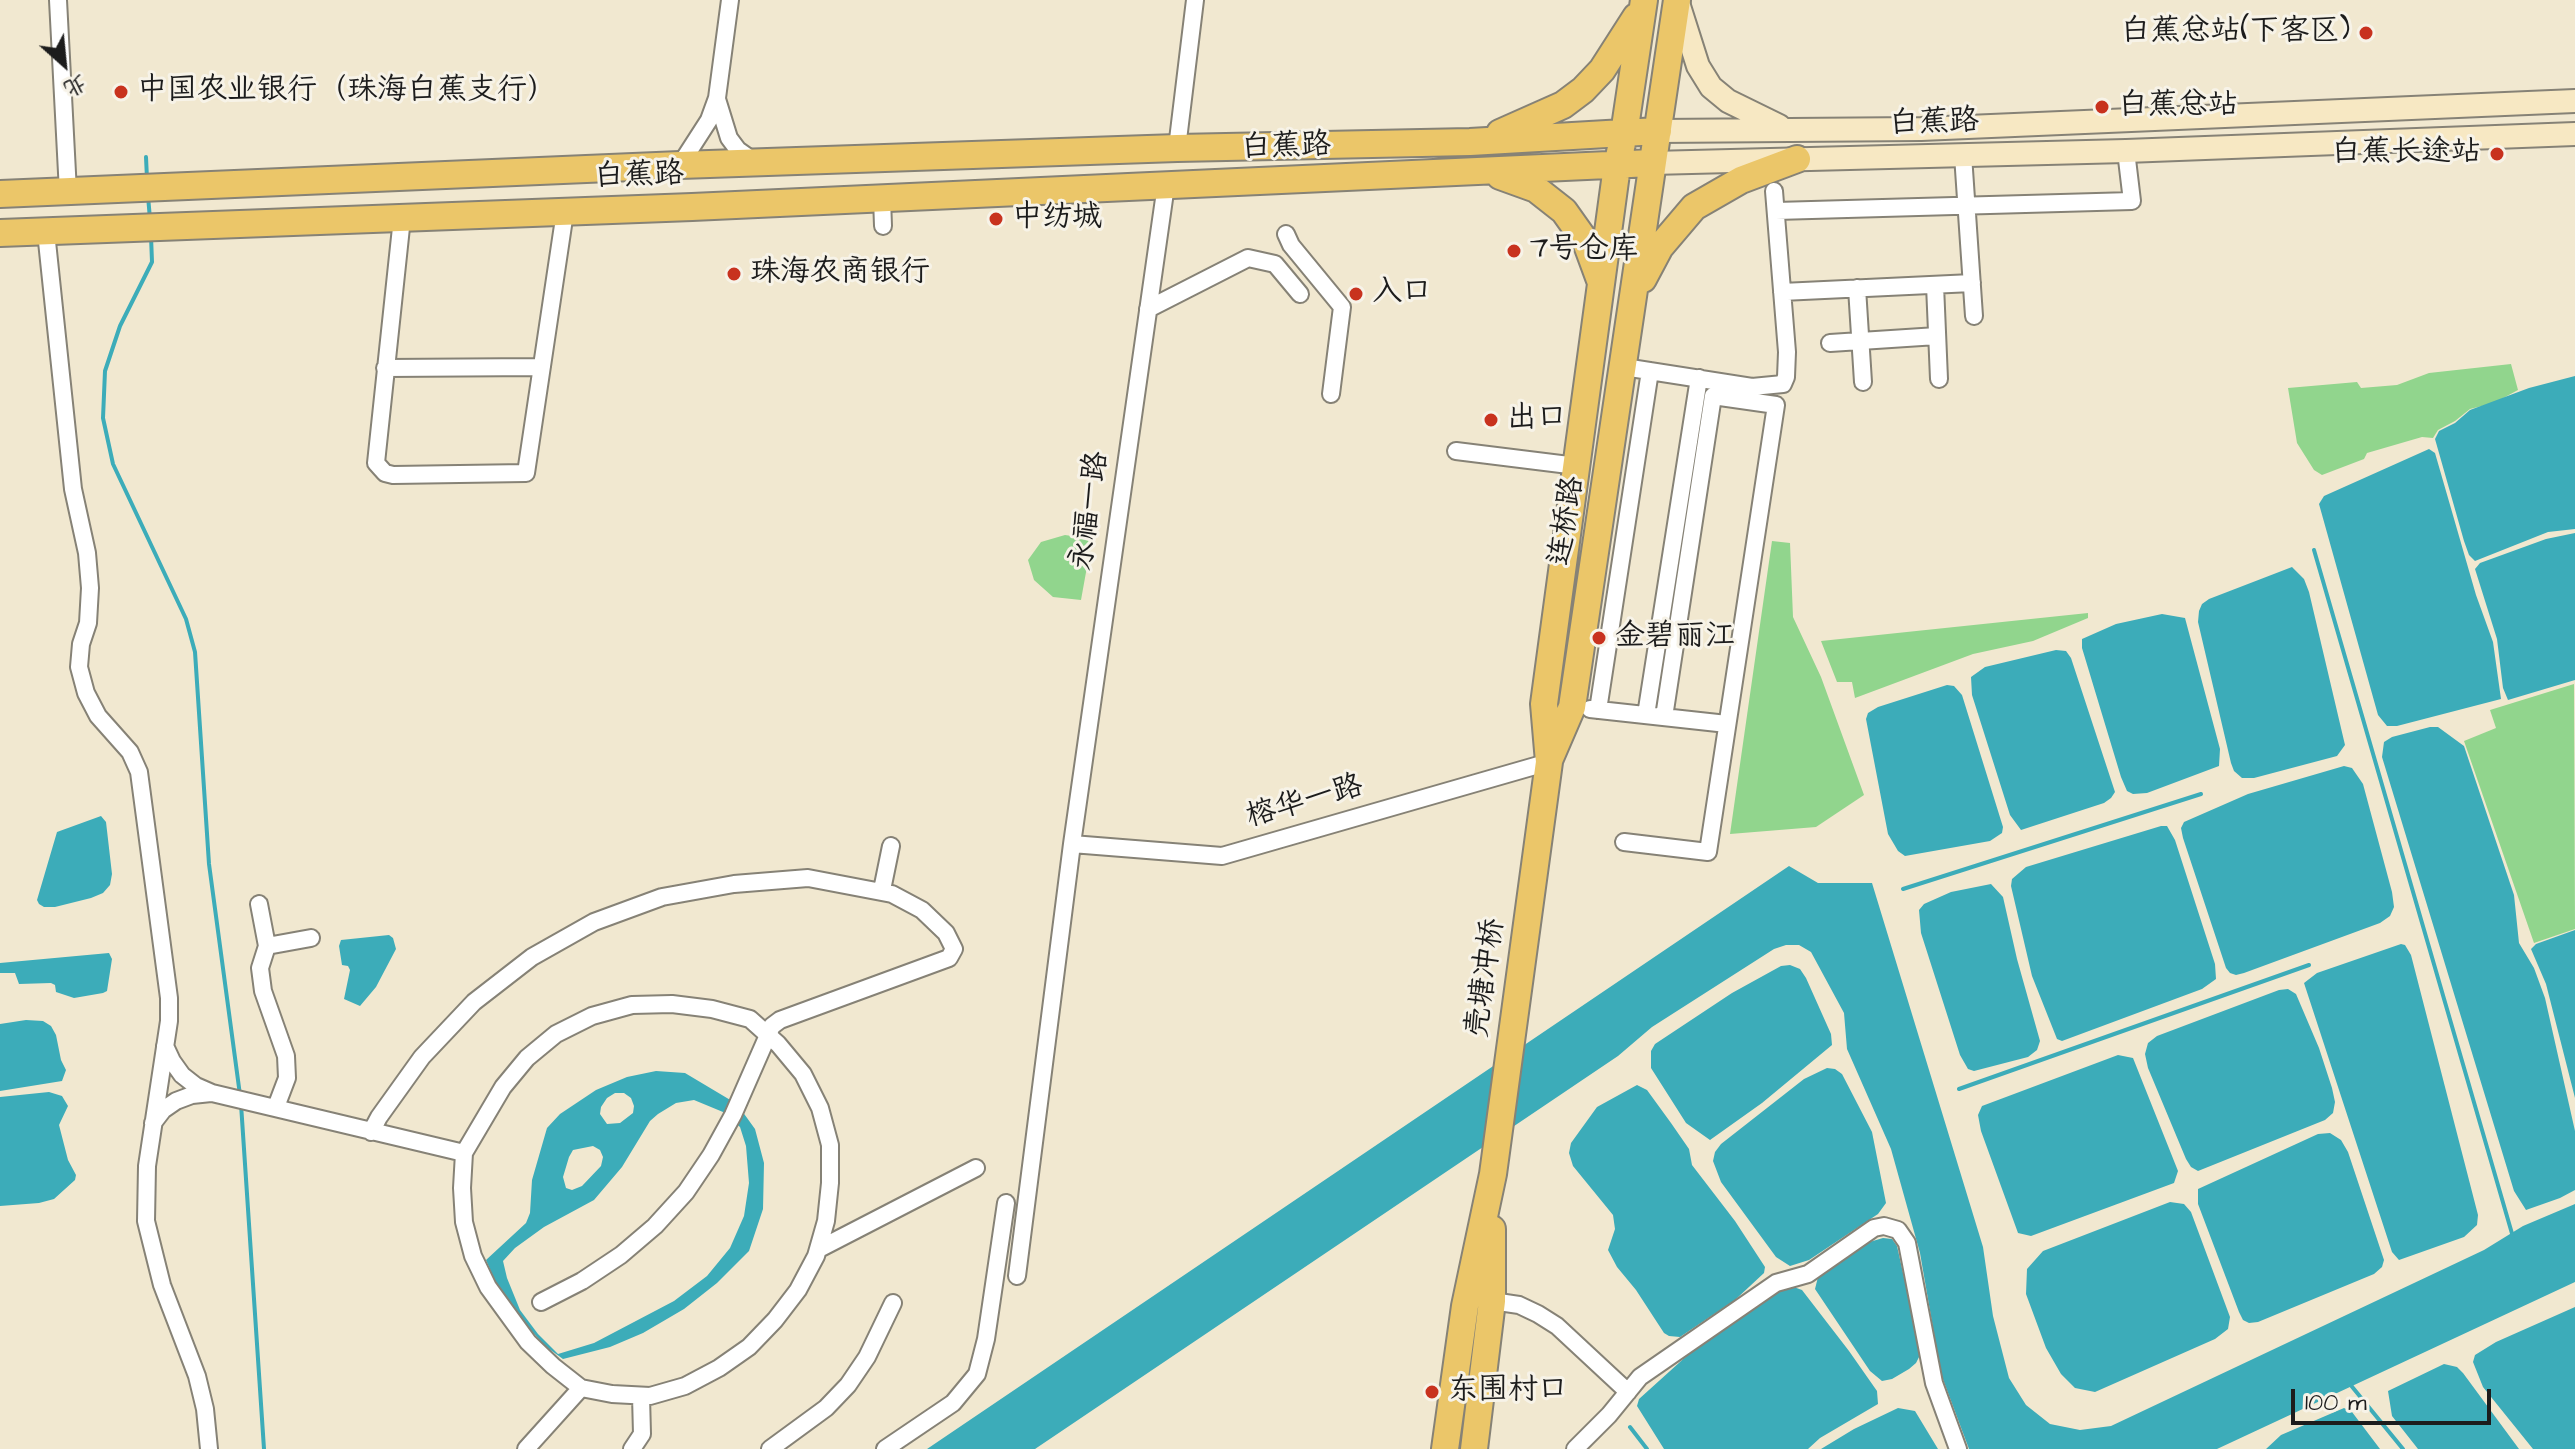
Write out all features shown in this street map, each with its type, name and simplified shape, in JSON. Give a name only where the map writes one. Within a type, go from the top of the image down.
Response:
[{"type":"main road","points":[[1677,0],[1690,44],[1711,87],[1749,113],[1795,130]]},
{"type":"main road","name":"连桥路","points":[[1549,762],[1585,708],[1624,367],[1677,0]]},
{"type":"main road","points":[[1470,142],[1537,119],[1563,105],[1602,70],[1643,4]]},
{"type":"main road","name":"连桥路","points":[[1545,791],[1549,762],[1544,704],[1617,166],[1643,4]]},
{"type":"main road","points":[[1658,131],[1921,129],[2575,101]]},
{"type":"main road","name":"白蕉路","points":[[0,194],[755,162],[1470,142],[1658,131]]},
{"type":"main road","name":"白蕉路","points":[[0,233],[565,212],[1652,163],[2126,151],[2575,134]]},
{"type":"main road","points":[[1407,174],[1408,142]]},
{"type":"main road","points":[[1634,301],[1660,247],[1694,207],[1741,180],[1797,159]]},
{"type":"main road","points":[[1476,172],[1507,178],[1536,189],[1551,199],[1571,219],[1586,242],[1602,288]]},
{"type":"main road","points":[[300,182],[301,222]]},
{"type":"main road","points":[[1595,333],[1628,338]]},
{"type":"main road","name":"壳塘冲桥","points":[[1493,1174],[1545,791]]},
{"type":"main road","points":[[1474,1449],[1492,1301],[1493,1174]]},
{"type":"main road","points":[[1445,1449],[1465,1306],[1493,1174]]},
{"type":"street","points":[[58,0],[68,192]]},
{"type":"street","points":[[680,165],[704,130],[717,98],[730,0]]},
{"type":"street","points":[[1177,148],[1195,0]]},
{"type":"street","points":[[717,98],[729,138],[738,150],[755,162]]},
{"type":"street","points":[[1776,211],[2132,201],[2126,151]]},
{"type":"street","points":[[1963,155],[1974,316]]},
{"type":"street","name":"永福一路","points":[[1017,1276],[1072,844],[1166,185]]},
{"type":"street","points":[[1624,367],[1752,387],[1783,384],[1787,352],[1774,191]]},
{"type":"street","points":[[882,198],[883,226]]},
{"type":"street","points":[[402,218],[376,463],[385,473],[393,475],[526,473],[565,212]]},
{"type":"street","points":[[46,232],[73,489],[88,565],[88,623],[81,644],[79,667],[86,693],[98,716],[130,752],[139,772],[169,998],[169,1021],[147,1166],[146,1221],[162,1285],[197,1376],[205,1409],[209,1449]]},
{"type":"street","points":[[1286,234],[1291,245],[1342,307],[1331,394]]},
{"type":"street","points":[[1148,309],[1248,258],[1275,264],[1300,294]]},
{"type":"street","points":[[1782,292],[1972,283]]},
{"type":"street","points":[[1935,285],[1939,379]]},
{"type":"street","points":[[1857,288],[1863,382]]},
{"type":"street","points":[[1830,343],[1937,336]]},
{"type":"street","points":[[385,368],[542,367]]},
{"type":"street","points":[[1650,371],[1585,708],[1727,724]]},
{"type":"street","points":[[1646,715],[1699,378]]},
{"type":"street","points":[[1624,842],[1708,852],[1776,405],[1713,396],[1664,717]]},
{"type":"street","points":[[1456,451],[1577,466]]},
{"type":"street","name":"榕华一路","points":[[1072,844],[1222,856],[1549,762]]},
{"type":"street","points":[[882,890],[891,846]]},
{"type":"street","points":[[371,1132],[422,1057],[474,1002],[532,957],[594,922],[662,897],[734,884],[808,878],[882,890],[922,910],[946,933],[954,949],[945,960],[780,1020],[767,1034],[721,1136],[686,1192],[655,1226],[621,1255],[582,1281],[541,1302]]},
{"type":"street","points":[[259,904],[267,946],[260,968],[263,991],[286,1056],[287,1078],[276,1107]]},
{"type":"street","points":[[267,946],[311,938]]},
{"type":"street","points":[[672,1004],[712,1009],[750,1019],[803,1074],[820,1108],[830,1145],[826,1221],[819,1249],[798,1290],[749,1347],[685,1386],[650,1396],[612,1394],[581,1388],[528,1342],[488,1287],[473,1256],[464,1222],[464,1153],[503,1087],[527,1058],[556,1034],[592,1016],[632,1005],[672,1004]]},
{"type":"street","points":[[165,1046],[182,1075],[212,1093],[464,1153]]},
{"type":"street","points":[[153,1123],[163,1110],[176,1101],[212,1093]]},
{"type":"street","points":[[819,1249],[976,1168]]},
{"type":"street","points":[[885,1449],[953,1403],[977,1374],[986,1339],[1006,1203]]},
{"type":"street","points":[[1575,1449],[1640,1377],[1776,1283],[1808,1274],[1874,1228],[1889,1226],[1898,1230],[1907,1243],[1934,1383],[1958,1449]]},
{"type":"street","points":[[1492,1301],[1519,1305],[1557,1326],[1628,1392]]},
{"type":"street","points":[[770,1449],[826,1408],[848,1385],[867,1357],[893,1303]]},
{"type":"street","points":[[526,1449],[581,1388]]},
{"type":"street","points":[[632,1449],[642,1434],[641,1396]]},
{"type":"green space","points":[[2511,364],[2518,390],[2494,403],[2470,409],[2438,430],[2433,438],[2422,437],[2367,453],[2364,459],[2322,475],[2314,470],[2297,443],[2288,388],[2357,382],[2361,388],[2397,385],[2429,373]]},
{"type":"green space","points":[[1065,535],[1092,539],[1081,600],[1053,597],[1034,580],[1028,560],[1041,542]]},
{"type":"green space","points":[[1772,541],[1790,543],[1793,617],[1821,677],[1864,795],[1816,827],[1730,834]]},
{"type":"green space","points":[[2088,613],[2088,618],[2033,641],[1973,654],[1855,698],[1852,682],[1837,682],[1821,641]]},
{"type":"green space","points":[[2574,684],[2575,929],[2534,943],[2464,741],[2496,728],[2490,710]]},
{"type":"water","points":[[2575,376],[2575,529],[2548,532],[2475,561],[2464,541],[2435,439],[2439,431],[2470,410],[2529,388]]},
{"type":"water","points":[[2429,449],[2435,453],[2476,595],[2493,642],[2501,699],[2387,726],[2378,715],[2319,504],[2324,496]]},
{"type":"water","points":[[2575,533],[2575,680],[2508,700],[2503,688],[2497,639],[2475,569],[2480,563],[2546,539]]},
{"type":"water","points":[[2292,567],[2304,579],[2309,592],[2345,745],[2337,756],[2254,778],[2242,778],[2231,763],[2198,622],[2199,611],[2209,599]]},
{"type":"water","points":[[2162,614],[2185,618],[2220,749],[2219,766],[2147,793],[2133,794],[2127,791],[2121,777],[2082,648],[2082,639],[2116,624]]},
{"type":"water","points":[[2056,650],[2066,651],[2071,658],[2115,792],[2104,803],[2021,830],[2010,815],[1972,695],[1971,677],[1985,667]]},
{"type":"water","points":[[1947,685],[1954,686],[1962,695],[2003,827],[2002,833],[1990,841],[1905,856],[1898,851],[1888,834],[1866,719],[1868,713],[1878,707]]},
{"type":"water","points":[[2438,727],[2464,746],[2514,895],[2519,943],[2534,968],[2545,998],[2575,1131],[2575,1190],[2526,1210],[2514,1191],[2382,757],[2384,742],[2392,737]]},
{"type":"water","points":[[2344,766],[2352,768],[2363,784],[2392,892],[2394,907],[2390,916],[2380,923],[2244,973],[2230,973],[2183,838],[2181,828],[2184,822],[2248,794]]},
{"type":"water","points":[[101,816],[106,822],[112,874],[110,885],[103,893],[91,898],[55,907],[39,904],[37,900],[57,832]]},
{"type":"water","points":[[2167,826],[2175,840],[2215,964],[2216,979],[2202,989],[2062,1041],[2057,1039],[2032,976],[2012,879],[2026,867]]},
{"type":"water","points":[[1789,866],[1818,883],[1872,883],[1983,1247],[1993,1316],[2009,1378],[2026,1405],[2050,1424],[2080,1430],[2111,1426],[2484,1250],[2523,1226],[2575,1204],[2575,1282],[2217,1449],[1969,1449],[1941,1374],[1920,1253],[1891,1149],[1847,1049],[1844,1013],[1811,952],[1799,945],[1786,945],[1774,949],[1652,1027],[1618,1056],[1035,1449],[927,1449]]},
{"type":"water","points":[[1991,884],[2003,897],[2040,1041],[2037,1050],[2028,1057],[1974,1071],[1968,1069],[1960,1055],[1921,933],[1919,910],[1924,904],[1951,892]]},
{"type":"water","points":[[2575,930],[2575,1098],[2546,984],[2531,949],[2536,944]]},
{"type":"water","points":[[389,935],[396,949],[376,987],[360,1006],[344,999],[350,970],[342,965],[341,940]]},
{"type":"water","points":[[2401,944],[2411,955],[2478,1215],[2477,1225],[2464,1237],[2399,1260],[2392,1252],[2304,983],[2317,973]]},
{"type":"water","points":[[109,953],[112,959],[107,991],[103,993],[74,998],[56,992],[55,985],[51,983],[19,984],[15,973],[0,973],[0,963]]},
{"type":"water","points":[[1781,966],[1800,969],[1806,978],[1831,1034],[1832,1045],[1762,1103],[1710,1140],[1686,1123],[1651,1068],[1651,1051],[1655,1044],[1732,993]]},
{"type":"water","points":[[2288,989],[2296,994],[2319,1048],[2332,1088],[2335,1102],[2333,1113],[2325,1120],[2198,1171],[2186,1159],[2148,1068],[2145,1054],[2148,1043],[2157,1036]]},
{"type":"water","points":[[43,1021],[51,1026],[66,1070],[62,1081],[0,1091],[0,1024]]},
{"type":"water","points":[[2118,1055],[2133,1058],[2178,1171],[2174,1183],[2031,1236],[2018,1233],[1981,1131],[1978,1115],[1982,1106]]},
{"type":"water","points":[[1827,1068],[1842,1074],[1872,1132],[1886,1203],[1878,1214],[1809,1260],[1790,1266],[1776,1257],[1721,1182],[1713,1161],[1721,1144],[1804,1079]]},
{"type":"water","points":[[656,1071],[685,1073],[737,1104],[755,1129],[764,1163],[763,1209],[749,1251],[717,1283],[684,1309],[643,1333],[610,1347],[563,1359],[545,1346],[529,1328],[495,1281],[486,1260],[526,1223],[530,1213],[532,1180],[547,1128],[560,1114],[596,1090],[627,1077]],"holes":[[[615,1093],[624,1093],[631,1098],[633,1113],[620,1123],[607,1124],[600,1114],[601,1107]],[[694,1100],[723,1112],[740,1127],[746,1146],[749,1183],[744,1216],[730,1248],[707,1276],[674,1301],[594,1343],[558,1354],[520,1310],[503,1261],[544,1227],[594,1200],[622,1167],[650,1121],[676,1103]],[[593,1146],[600,1150],[603,1157],[601,1166],[582,1186],[572,1190],[566,1188],[563,1177],[573,1150]]]},
{"type":"water","points":[[1637,1085],[1647,1090],[1671,1123],[1689,1149],[1692,1165],[1765,1267],[1764,1273],[1735,1300],[1680,1337],[1664,1333],[1617,1267],[1608,1250],[1615,1229],[1613,1215],[1573,1166],[1569,1153],[1571,1143],[1597,1107]]},
{"type":"water","points":[[49,1092],[62,1096],[68,1106],[59,1125],[75,1180],[54,1199],[0,1206],[0,1097]]},
{"type":"water","points":[[2330,1133],[2341,1140],[2348,1152],[2384,1260],[2382,1267],[2374,1274],[2249,1323],[2243,1320],[2239,1312],[2198,1204],[2198,1189],[2318,1134]]},
{"type":"water","points":[[2170,1202],[2184,1204],[2191,1212],[2230,1317],[2228,1329],[2215,1339],[2095,1392],[2075,1388],[2061,1374],[2046,1348],[2026,1294],[2027,1269],[2043,1251]]},
{"type":"water","points":[[1892,1239],[1897,1246],[1921,1353],[1909,1369],[1882,1381],[1870,1371],[1815,1289],[1818,1277],[1866,1243]]},
{"type":"water","points":[[1791,1286],[1802,1290],[1849,1351],[1877,1391],[1878,1404],[1820,1438],[1808,1449],[1664,1449],[1637,1406],[1639,1399],[1701,1343],[1722,1331],[1765,1297]]},
{"type":"water","points":[[2575,1307],[2575,1449],[2533,1449],[2483,1387],[2473,1362],[2475,1355],[2496,1342]]},
{"type":"water","points":[[2444,1364],[2457,1367],[2463,1373],[2519,1449],[2418,1449],[2392,1416],[2388,1391]]},
{"type":"water","points":[[1898,1408],[1915,1411],[1938,1449],[1821,1449],[1854,1429]]},
{"type":"water","points":[[2344,1408],[2352,1412],[2380,1449],[2266,1449],[2281,1435]]},
{"type":"waterway","points":[[146,157],[147,179]]},
{"type":"waterway","points":[[148,196],[150,219]]},
{"type":"waterway","points":[[151,236],[152,262],[120,326],[105,371],[103,418],[113,464],[186,619],[195,652],[209,864],[240,1095]]},
{"type":"waterway","points":[[2314,550],[2513,1237]]},
{"type":"waterway","points":[[1903,889],[2201,794]]},
{"type":"waterway","points":[[1959,1089],[2309,965]]},
{"type":"waterway","points":[[241,1104],[264,1449]]},
{"type":"waterway","points":[[2349,1383],[2403,1449]]},
{"type":"waterway","points":[[1630,1427],[1647,1449]]},
{"type":"place","name":"白蕉总站(下客区)","points":[[2366,33]]},
{"type":"place","name":"中国农业银行（珠海白蕉支行）","points":[[121,92]]},
{"type":"place","name":"白蕉总站","points":[[2102,107]]},
{"type":"place","name":"白蕉长途站","points":[[2497,154]]},
{"type":"place","name":"中纺城","points":[[996,219]]},
{"type":"place","name":"7号仓库","points":[[1514,251]]},
{"type":"place","name":"珠海农商银行","points":[[734,274]]},
{"type":"place","name":"入口","points":[[1356,294]]},
{"type":"place","name":"出口","points":[[1491,420]]},
{"type":"place","name":"金碧丽江","points":[[1599,638]]},
{"type":"place","name":"东围村口","points":[[1432,1392]]}]
